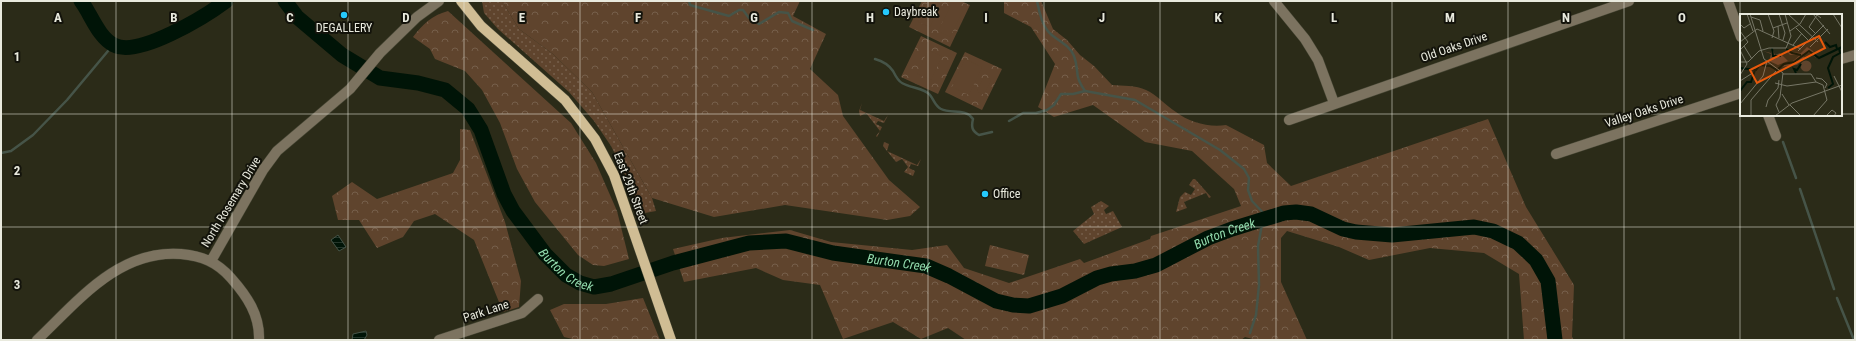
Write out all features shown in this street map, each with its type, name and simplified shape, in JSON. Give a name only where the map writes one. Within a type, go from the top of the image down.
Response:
[{"type":"main road","name":"East 29th Street","points":[[461,1],[481,26],[564,100],[596,139],[614,175],[671,340]]},
{"type":"street","name":"North Rosemary Drive","points":[[37,340],[101,280],[114,270],[130,262],[150,256],[169,253],[196,255],[211,261],[263,170],[277,151],[350,89],[380,53],[417,17],[439,1]]},
{"type":"street","name":"Old Oaks Drive","points":[[1289,120],[1604,5],[1629,1]]},
{"type":"street","points":[[1728,1],[1740,34]]},
{"type":"street","points":[[1279,3],[1318,60],[1334,103]]},
{"type":"street","points":[[1842,59],[1855,55]]},
{"type":"street","name":"Valley Oaks Drive","points":[[1556,154],[1740,93]]},
{"type":"street","points":[[1768,116],[1776,136]]},
{"type":"street","points":[[211,261],[228,275],[245,295],[255,314],[259,331],[259,340]]},
{"type":"street","name":"Park Lane","points":[[439,340],[522,313],[538,299]]},
{"type":"green space","points":[[482,1],[502,1],[519,29],[553,54],[592,92],[652,198],[656,211],[645,213],[643,208],[639,208],[633,190],[611,146],[594,121],[569,92],[498,29],[484,13]]},
{"type":"green space","points":[[502,1],[800,1],[793,16],[826,34],[810,69],[838,95],[843,116],[889,180],[920,207],[910,216],[887,220],[785,205],[714,217],[652,198],[592,92],[553,54],[519,29]]},
{"type":"green space","points":[[922,1],[961,1],[970,5],[950,47],[909,27]]},
{"type":"green space","points":[[928,1],[943,1],[930,27],[918,22]]},
{"type":"green space","points":[[1004,1],[1041,1],[1053,29],[1067,40],[1080,55],[1094,66],[1112,85],[1142,88],[1150,92],[1187,119],[1206,125],[1226,125],[1264,145],[1267,163],[1291,186],[1488,119],[1526,207],[1574,285],[1572,337],[1574,340],[1524,340],[1519,274],[1484,253],[1430,248],[1369,260],[1339,247],[1287,231],[1281,238],[1281,282],[1307,340],[1257,340],[1245,337],[1241,340],[966,340],[948,328],[921,339],[893,322],[843,339],[820,285],[783,280],[756,268],[684,282],[673,249],[722,238],[790,230],[831,242],[912,250],[947,245],[964,268],[1009,283],[1080,259],[1084,263],[1150,239],[1151,236],[1241,206],[1234,189],[1192,151],[1145,142],[1093,105],[1054,117],[1038,107],[1055,64],[1031,27],[1004,13]]},
{"type":"green space","points":[[951,5],[963,11],[950,37],[938,31]]},
{"type":"green space","points":[[448,11],[571,123],[596,163],[617,211],[629,259],[604,266],[593,265],[578,255],[535,202],[517,169],[500,123],[482,90],[465,71],[435,59],[430,49],[413,37],[428,21],[437,15]]},
{"type":"green space","points":[[921,36],[957,53],[938,94],[901,77]]},
{"type":"green space","points":[[928,50],[942,56],[931,80],[917,74]]},
{"type":"green space","points":[[965,52],[1002,69],[982,110],[945,92]]},
{"type":"green space","points":[[965,59],[982,67],[969,95],[952,87]]},
{"type":"green space","points":[[984,76],[991,80],[984,95],[977,91]]},
{"type":"green space","points":[[862,103],[860,110],[884,121],[888,115],[884,123],[878,121],[876,124],[882,127],[880,131],[866,113],[860,116],[859,111]]},
{"type":"green space","points":[[460,129],[470,130],[505,222],[521,281],[519,307],[503,312],[474,240],[435,214],[414,221],[403,237],[377,248],[359,220],[338,220],[332,196],[352,182],[377,199],[453,173],[460,160]]},
{"type":"green space","points":[[884,142],[889,144],[887,151],[883,146]]},
{"type":"green space","points":[[887,151],[917,165],[921,159],[918,166],[911,164],[909,168],[915,171],[913,176],[904,172],[908,167],[902,159],[896,162]]},
{"type":"green space","points":[[1193,179],[1195,179],[1211,197],[1209,198],[1206,193],[1184,202],[1187,208],[1176,212],[1180,197],[1185,192],[1191,195],[1195,189],[1189,185]]},
{"type":"green space","points":[[1101,201],[1109,206],[1104,210],[1106,214],[1113,211],[1122,227],[1084,244],[1073,231],[1094,214],[1091,207]]},
{"type":"green space","points":[[990,245],[1029,255],[1024,275],[985,266]]},
{"type":"green space","points":[[643,298],[660,340],[577,340],[564,337],[550,310],[564,304],[606,304]]},
{"type":"shaded area","points":[[338,235],[346,247],[339,251],[331,240]]},
{"type":"shaded area","points":[[366,331],[367,335],[364,340],[352,340],[353,334]]},
{"type":"waterway","name":"Burton Creek","points":[[81,1],[104,37],[114,45],[125,47],[139,46],[172,34],[226,1]]},
{"type":"waterway","name":"Burton Creek","points":[[285,1],[297,17],[342,55],[380,78],[418,83],[445,90],[468,109],[481,130],[504,194],[513,211],[545,254],[566,275],[580,283],[594,287],[611,284],[673,263],[749,243],[786,241],[833,253],[926,266],[949,276],[996,301],[1013,305],[1029,306],[1062,296],[1097,278],[1111,274],[1135,271],[1156,265],[1208,238],[1232,229],[1284,213],[1296,212],[1311,214],[1343,229],[1356,232],[1392,235],[1474,227],[1493,231],[1518,243],[1536,260],[1548,281],[1555,340]]},
{"type":"waterway","points":[[689,1],[690,5],[729,16],[739,10],[743,10],[749,18],[759,24],[779,12],[788,13],[792,21],[813,30]]},
{"type":"waterway","points":[[1037,1],[1039,12],[1047,30],[1072,52],[1076,61],[1079,81],[1085,91],[1135,100],[1220,150],[1244,169],[1249,178],[1248,190],[1252,201],[1268,218]]},
{"type":"waterway","points":[[1,153],[11,151],[33,135],[67,100],[113,45]]},
{"type":"waterway","points":[[875,59],[883,62],[889,67],[898,79],[905,85],[921,89],[928,93],[939,108],[949,111],[962,112],[970,116],[973,119],[973,128],[979,135],[992,132]]},
{"type":"waterway","points":[[1009,121],[1023,113],[1036,113],[1047,110],[1054,105],[1061,94],[1073,94],[1085,91]]},
{"type":"waterway","points":[[1783,142],[1796,178]]},
{"type":"waterway","points":[[1800,189],[1834,289]]},
{"type":"waterway","points":[[1250,333],[1256,315],[1259,285],[1258,246],[1263,219]]},
{"type":"waterway","points":[[1837,298],[1854,340]]},
{"type":"place","name":"Daybreak","points":[[886,12]]},
{"type":"place","name":"DEGALLERY","points":[[344,15]]},
{"type":"place","name":"Office","points":[[985,194]]}]
